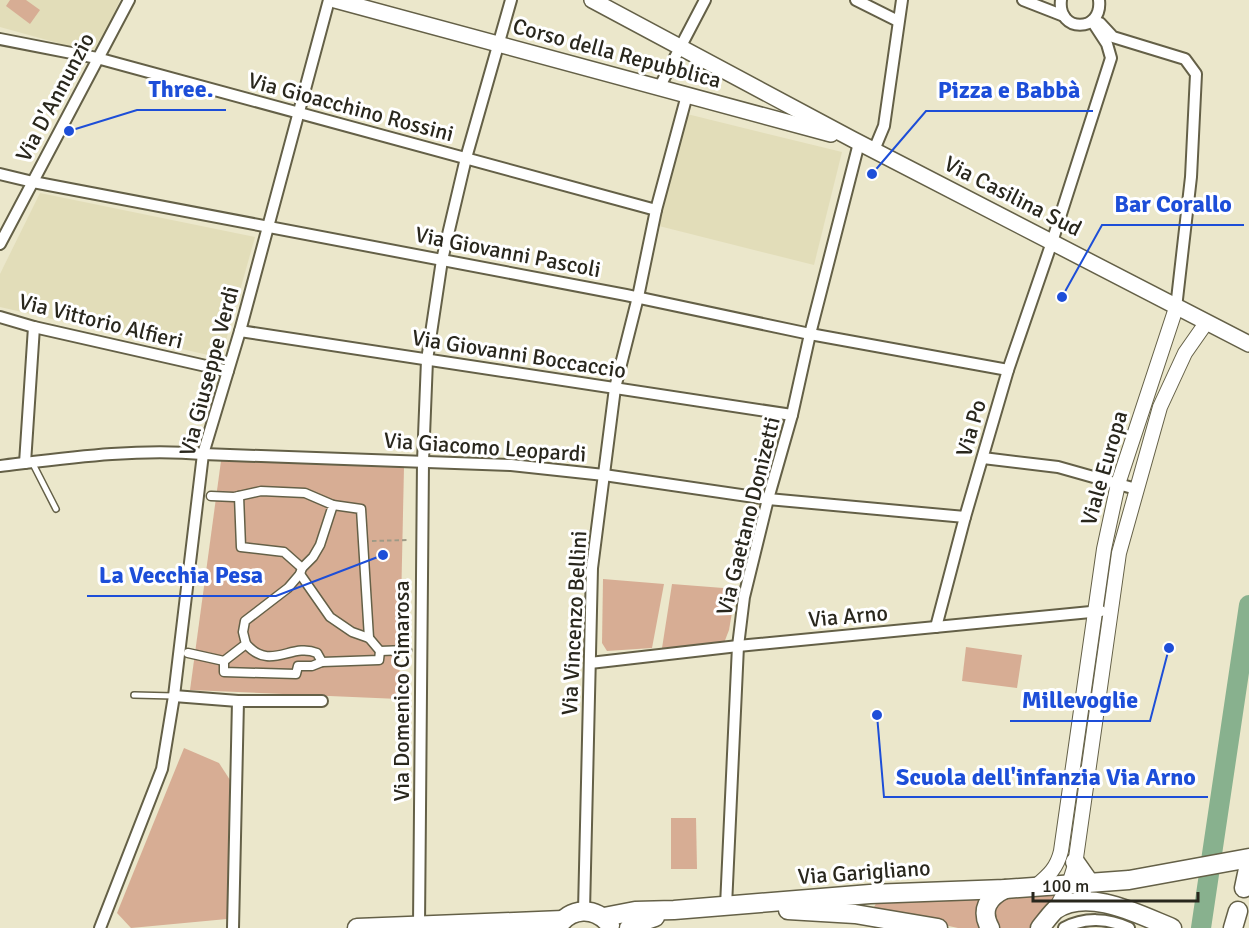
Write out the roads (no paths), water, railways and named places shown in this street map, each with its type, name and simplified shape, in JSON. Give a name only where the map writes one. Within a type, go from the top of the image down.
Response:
[{"type":"main road","name":"Corso della Repubblica","points":[[335,0],[855,141]]},
{"type":"main road","points":[[592,0],[855,141]]},
{"type":"main road","points":[[783,121],[788,104]]},
{"type":"main road","name":"Via Casilina Sud","points":[[855,141],[1206,324],[1249,344]]},
{"type":"main road","points":[[1237,922],[1246,883],[1246,861]]},
{"type":"main road","name":"Via Garigliano","points":[[584,911],[594,912],[608,923],[634,911],[674,910],[870,894],[1005,889],[1129,880],[1246,861]]},
{"type":"main road","points":[[1075,862],[1089,882]]},
{"type":"main road","points":[[990,928],[985,920],[986,907],[994,894],[1005,889]]},
{"type":"main road","points":[[1040,928],[1056,910],[1074,903],[1092,902],[1120,907],[1172,928]]},
{"type":"main road","name":"Via Garigliano","points":[[726,906],[855,914],[938,928]]},
{"type":"main road","name":"Via Garigliano","points":[[628,928],[674,910]]},
{"type":"main road","points":[[357,928],[560,924],[573,914],[584,911]]},
{"type":"street","name":"Via D'Annunzio","points":[[0,244],[129,0]]},
{"type":"street","name":"Via Giuseppe Verdi","points":[[100,928],[162,769],[174,696],[203,454],[269,227],[329,0]]},
{"type":"street","name":"Via Domenico Cimarosa","points":[[419,925],[423,461],[427,360],[442,260],[466,158],[511,0]]},
{"type":"street","points":[[659,88],[705,0]]},
{"type":"street","points":[[856,0],[898,21]]},
{"type":"street","points":[[874,150],[884,126],[902,0]]},
{"type":"street","points":[[1023,0],[1040,6],[1062,7],[1071,23],[1077,25],[1094,19],[1100,9],[1099,0]]},
{"type":"street","name":"Via Po","points":[[936,627],[1008,370],[1111,58],[1110,51],[1094,19]]},
{"type":"street","name":"Viale Europa","points":[[1036,886],[1052,872],[1061,851],[1104,549],[1118,484],[1176,308],[1191,177],[1196,74],[1185,60],[1113,37],[1094,19]]},
{"type":"street","name":"Via Gioacchino Rossini","points":[[0,39],[97,58],[656,210]]},
{"type":"street","name":"Via Vincenzo Bellini","points":[[584,911],[592,568],[615,388],[638,297],[656,210],[687,95]]},
{"type":"street","name":"Via Gaetano Donizetti","points":[[726,906],[738,646],[744,597],[792,415],[855,141]]},
{"type":"street","name":"Via Giovanni Pascoli","points":[[0,174],[638,297],[810,334],[1008,370]]},
{"type":"street","name":"Via Vittorio Alfieri","points":[[0,317],[34,327],[228,371]]},
{"type":"street","name":"Viale Europa","points":[[1056,910],[1069,884],[1075,862],[1119,553],[1160,407],[1185,353],[1206,324]]},
{"type":"street","points":[[29,463],[34,327]]},
{"type":"street","name":"Via Giovanni Boccaccio","points":[[240,331],[792,415]]},
{"type":"street","name":"Via Giacomo Leopardi","points":[[0,466],[144,451],[511,465],[604,475],[768,499],[965,517]]},
{"type":"street","points":[[983,458],[1058,467],[1136,489]]},
{"type":"street","points":[[210,496],[239,496],[261,491],[305,494],[333,506],[361,509],[369,638]]},
{"type":"street","points":[[224,661],[224,672],[296,674],[298,666],[312,666],[322,662],[379,660],[380,651],[369,638],[352,632],[330,617],[301,571],[284,552],[242,547],[239,496]]},
{"type":"street","points":[[322,662],[317,653],[309,649],[277,657],[262,656],[252,651],[246,644],[243,632],[245,621],[288,588],[313,557],[320,545],[333,506]]},
{"type":"street","name":"Via Arno","points":[[590,663],[738,646],[1110,611]]},
{"type":"street","points":[[224,661],[246,644]]},
{"type":"street","points":[[380,651],[407,650]]},
{"type":"street","points":[[188,653],[224,661]]},
{"type":"street","points":[[269,673],[277,657]]},
{"type":"street","points":[[174,696],[238,701],[322,701]]},
{"type":"street","points":[[233,928],[238,701]]},
{"type":"street","points":[[1064,928],[1076,922],[1096,920],[1118,923],[1129,928]]},
{"type":"lane","points":[[29,463],[56,509]]},
{"type":"lane","points":[[134,694],[174,696]]},
{"type":"waterway","points":[[1201,928],[1249,605]]},
{"type":"place","name":"Three.","points":[[69,131]]},
{"type":"place","name":"Pizza e Babbà","points":[[872,174]]},
{"type":"place","name":"Bar Corallo","points":[[1062,297]]},
{"type":"place","name":"La Vecchia Pesa","points":[[383,555]]},
{"type":"place","name":"Millevoglie","points":[[1169,648]]},
{"type":"place","name":"Scuola dell'infanzia Via Arno","points":[[877,715]]}]
